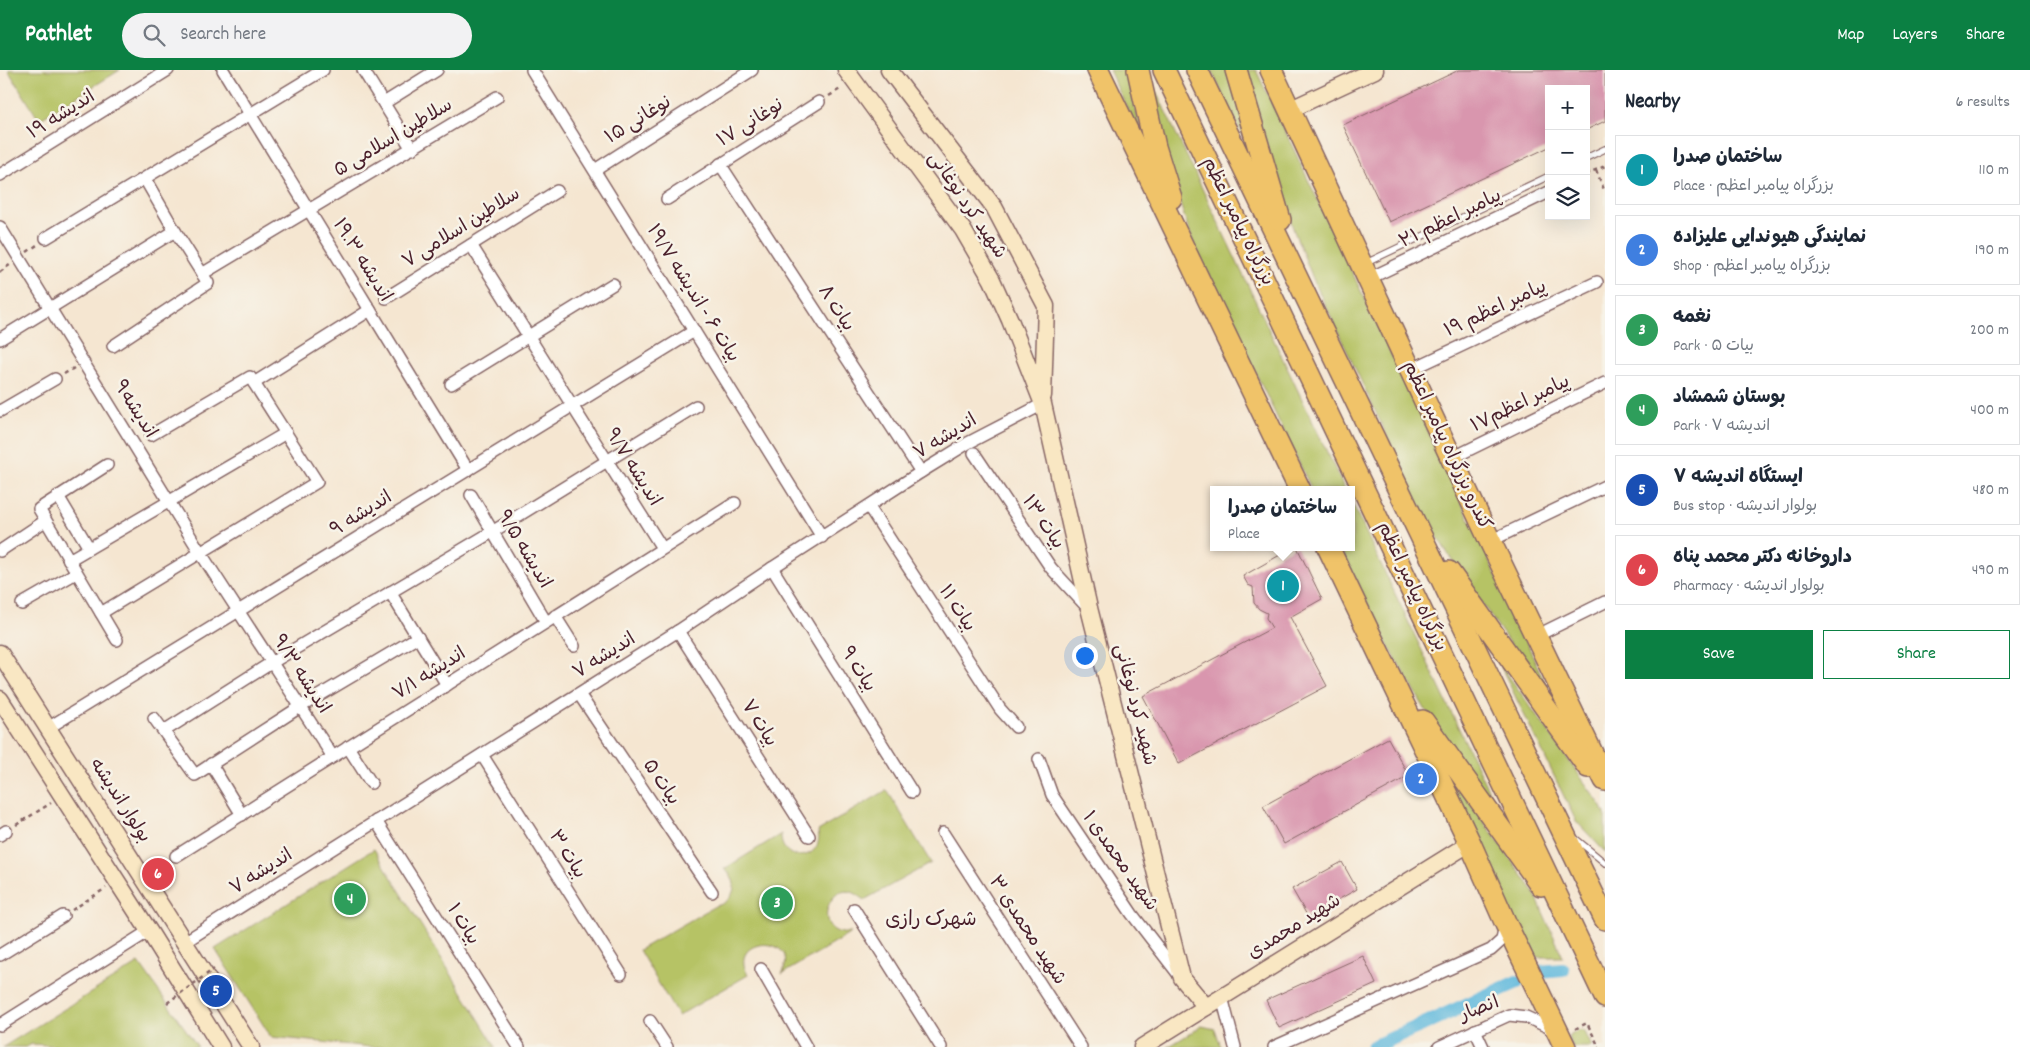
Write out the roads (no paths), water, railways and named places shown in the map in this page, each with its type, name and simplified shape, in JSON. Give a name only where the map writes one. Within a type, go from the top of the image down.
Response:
[{"type":"highway","points":[[1098,70],[1298,486]]},
{"type":"highway","points":[[1138,70],[1156,147],[1190,263]]},
{"type":"highway","name":"بزرگراه پیامبر اعظم","points":[[1164,70],[1605,997]]},
{"type":"highway","name":"بزرگراه پیامبر اعظم","points":[[1197,70],[1605,919]]},
{"type":"highway","points":[[1236,70],[1297,278]]},
{"type":"highway","name":"کندرو بزرگراه پیامبر اعظم","points":[[1271,70],[1490,541],[1605,780]]},
{"type":"highway","points":[[1413,521],[1585,764],[1605,789]]},
{"type":"highway","points":[[1330,551],[1470,843],[1562,1042]]},
{"type":"highway","points":[[1390,677],[1571,927]]},
{"type":"street","name":"اندیشه ۱۹","points":[[0,175],[168,70]]},
{"type":"street","name":"اندیشه ۱۹.۳","points":[[223,70],[468,470]]},
{"type":"street","points":[[46,238],[323,70]]},
{"type":"street","points":[[363,70],[412,149]]},
{"type":"street","points":[[384,103],[436,70]]},
{"type":"street","name":"بیات ۶ - اندیشه ۱۹/۷","points":[[532,70],[822,537]]},
{"type":"street","name":"نوغانی ۱۵","points":[[594,170],[752,70]]},
{"type":"street","name":"شهید کرد نوغانی","points":[[889,70],[994,207],[1046,306],[1043,404]]},
{"type":"street","points":[[1289,110],[1374,70]]},
{"type":"street","name":"شهید کرد نوغانی","points":[[850,75],[963,230],[992,280],[1043,404],[1089,608],[1182,978],[1206,1007]]},
{"type":"street","name":"سلاطین اسلامی ۵","points":[[202,274],[497,97]]},
{"type":"street","name":"نوغانی ۱۷","points":[[667,199],[820,102]]},
{"type":"street","name":"بیات ۸","points":[[720,164],[921,472]]},
{"type":"street","points":[[112,346],[208,283],[145,179]]},
{"type":"street","name":"سلاطین اسلامی ۷","points":[[386,298],[558,191]]},
{"type":"street","name":"پیامبر اعظم ۲۱","points":[[1365,272],[1545,194]]},
{"type":"street","name":"اندیشه۹","points":[[0,228],[238,612]]},
{"type":"street","points":[[0,339],[175,231]]},
{"type":"street","name":"اندیشه ۹/۷","points":[[471,245],[662,548]]},
{"type":"street","name":"پیامبر اعظم ۱۹","points":[[1410,370],[1597,282]]},
{"type":"street","points":[[451,384],[614,284]]},
{"type":"street","points":[[254,383],[370,310]]},
{"type":"street","name":"اندیشه ۹","points":[[48,728],[694,331]]},
{"type":"street","points":[[101,613],[317,482],[250,376],[151,436]]},
{"type":"street","points":[[0,411],[55,379]]},
{"type":"street","name":"پیامبر اعظم۱۷","points":[[1452,458],[1605,383]]},
{"type":"street","name":"اندیشه ۷","points":[[186,941],[678,631],[921,472],[968,443],[1043,404]]},
{"type":"street","points":[[164,731],[271,663],[492,532],[696,406]]},
{"type":"street","points":[[69,560],[286,433]]},
{"type":"street","name":"بیات ۱۳","points":[[974,453],[1051,568],[1089,608]]},
{"type":"street","points":[[108,464],[39,509],[117,640]]},
{"type":"street","points":[[1490,541],[1605,486]]},
{"type":"street","name":"اندیشه ۹/۵","points":[[471,495],[492,532],[550,619],[574,646]]},
{"type":"street","points":[[58,496],[89,548]]},
{"type":"street","name":"اندیشه ۷/۱","points":[[176,856],[735,503]]},
{"type":"street","name":"بیات ۱۱","points":[[869,507],[1000,709],[1016,727]]},
{"type":"street","points":[[0,551],[45,521]]},
{"type":"street","name":"بیات ۹","points":[[772,568],[912,792]]},
{"type":"street","points":[[22,604],[76,572]]},
{"type":"street","points":[[390,592],[447,685]]},
{"type":"street","points":[[1536,636],[1605,602]]},
{"type":"street","name":"اندیشه ۹/۳","points":[[238,612],[333,757]]},
{"type":"street","name":"بیات ۷","points":[[678,631],[809,836]]},
{"type":"street","points":[[154,718],[195,774],[300,707],[418,638]]},
{"type":"street","name":"بولوار اندیشه","points":[[0,652],[186,941],[251,1047]]},
{"type":"street","name":"بیات ۵","points":[[579,694],[712,892]]},
{"type":"street","points":[[0,699],[221,1047]]},
{"type":"street","points":[[348,747],[371,783]]},
{"type":"street","name":"بیات ۳","points":[[482,755],[621,974]]},
{"type":"street","name":"شهید محمدی ۱","points":[[1039,759],[1052,795],[1132,914],[1182,978]]},
{"type":"street","points":[[211,764],[242,815]]},
{"type":"street","name":"بیات ۱","points":[[376,821],[519,1047]]},
{"type":"street","name":"شهید محمدی ۳","points":[[943,834],[1081,1047]]},
{"type":"street","name":"شهید محمدی","points":[[1142,1047],[1470,843]]},
{"type":"street","points":[[854,909],[941,1047]]},
{"type":"street","points":[[0,955],[63,916]]},
{"type":"street","points":[[1274,1047],[1491,950],[1502,940],[1506,924]]},
{"type":"street","points":[[0,1025],[149,931]]},
{"type":"street","points":[[761,969],[806,1047]]},
{"type":"street","points":[[1222,997],[1235,1047]]},
{"type":"street","name":"انصار","points":[[1439,1047],[1509,1015],[1526,1017],[1548,1027],[1562,1042]]},
{"type":"street","points":[[650,1021],[667,1047]]},
{"type":"street","points":[[1475,1030],[1483,1047]]},
{"type":"lane","points":[[1590,156],[1605,149]]},
{"type":"lane","points":[[1365,272],[1545,178]]},
{"type":"lane","points":[[1562,828],[1605,863]]},
{"type":"waterway","points":[[1539,972],[1563,970]]},
{"type":"waterway","points":[[1373,1047],[1517,982]]},
{"type":"place","name":"ساختمان صدرا","points":[[1283,586]]},
{"type":"place","name":"نمایندگی هیوندایی علیزاده","points":[[1421,779]]},
{"type":"place","name":"داروخانه دکتر محمد پناه","points":[[158,874]]},
{"type":"place","name":"بوستان شمشاد","points":[[350,899]]},
{"type":"place","name":"نغمه","points":[[777,903]]},
{"type":"place","name":"ایستگاه اندیشه ۷","points":[[216,991]]},
{"type":"district","name":"شهرک رازی","points":[[931,921]]}]
